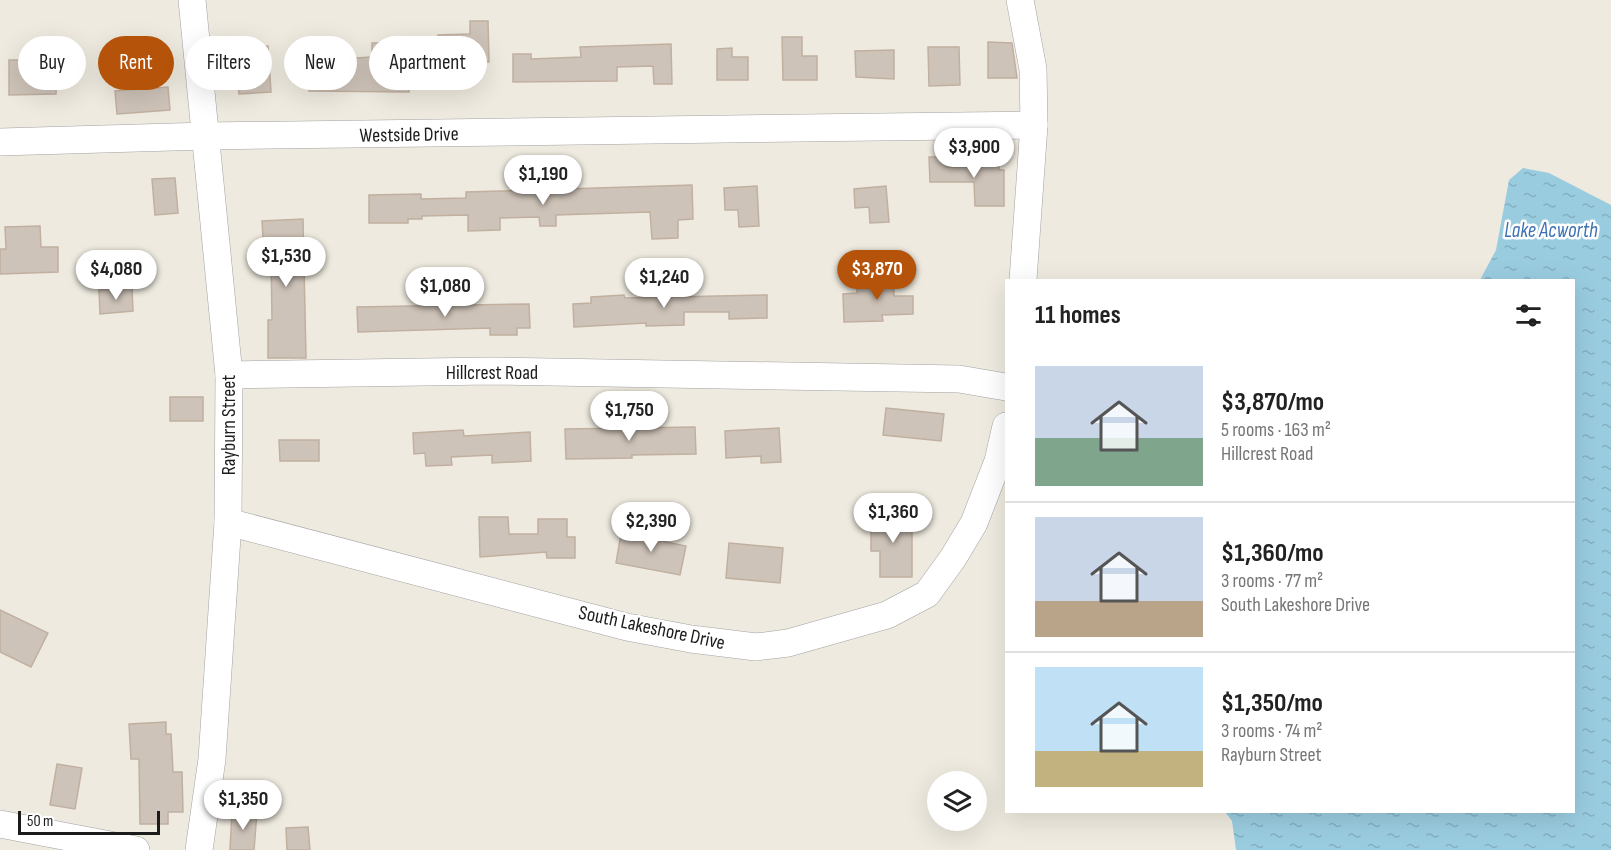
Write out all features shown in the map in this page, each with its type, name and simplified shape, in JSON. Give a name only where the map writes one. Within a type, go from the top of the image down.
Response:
[{"type":"street","name":"Rayburn Street","points":[[192,0],[229,375],[228,522],[212,759],[198,850]]},
{"type":"street","points":[[1020,0],[1033,69],[1034,125],[1023,279]]},
{"type":"street","name":"Westside Drive","points":[[0,142],[207,136],[1034,125]]},
{"type":"street","name":"Hillcrest Road","points":[[229,375],[492,371],[959,379],[1005,387]]},
{"type":"street","name":"South Lakeshore Drive","points":[[228,522],[627,627],[691,639],[756,647],[788,643],[887,615],[927,594],[953,558],[974,523],[998,461],[1005,430]]},
{"type":"street","points":[[0,824],[136,850]]},
{"type":"water","name":"Lake Acworth","points":[[1523,168],[1549,173],[1611,205],[1611,850],[1236,850],[1232,821],[1226,813],[1575,813],[1575,279],[1481,279],[1496,250],[1509,180]]},
{"type":"building","points":[[470,21],[488,21],[489,62],[487,62],[487,36],[438,36],[470,34]]},
{"type":"building","points":[[782,37],[802,37],[802,56],[817,56],[817,80],[783,80]]},
{"type":"building","points":[[988,42],[1012,43],[1017,78],[988,78]]},
{"type":"building","points":[[671,44],[672,84],[654,84],[653,66],[617,67],[617,81],[513,82],[513,54],[531,54],[531,59],[581,57],[580,47]]},
{"type":"building","points":[[928,47],[959,47],[960,85],[929,86]]},
{"type":"building","points":[[732,48],[732,57],[748,57],[748,80],[717,80],[717,49]]},
{"type":"building","points":[[894,50],[894,79],[856,77],[855,51]]},
{"type":"building","points":[[369,57],[369,90],[409,90],[409,92],[309,91],[357,90],[357,58]]},
{"type":"building","points":[[9,60],[18,60],[18,90],[56,90],[56,94],[9,95]]},
{"type":"building","points":[[168,90],[170,110],[117,114],[115,91]]},
{"type":"building","points":[[239,90],[271,90],[271,92],[239,94]]},
{"type":"building","points":[[929,157],[945,157],[946,167],[974,167],[974,158],[999,157],[999,170],[1004,170],[1004,206],[975,206],[974,182],[930,182]]},
{"type":"building","points":[[175,178],[178,213],[155,215],[152,179]]},
{"type":"building","points":[[692,185],[693,219],[678,220],[678,238],[652,239],[650,212],[556,215],[556,226],[540,226],[539,217],[500,218],[500,230],[468,231],[468,215],[422,216],[422,219],[408,219],[408,223],[369,223],[369,195],[421,194],[421,199],[466,198],[466,192]]},
{"type":"building","points":[[757,186],[759,226],[739,227],[738,210],[725,210],[724,188]]},
{"type":"building","points":[[886,186],[889,222],[870,223],[869,207],[855,208],[854,189]]},
{"type":"building","points":[[303,219],[306,358],[268,358],[268,320],[272,320],[271,253],[264,253],[262,221]]},
{"type":"building","points":[[40,226],[41,247],[58,247],[58,272],[0,274],[0,249],[6,249],[5,227]]},
{"type":"building","points":[[893,266],[894,296],[913,296],[913,314],[882,315],[883,321],[844,322],[843,294],[857,293],[857,288],[878,287],[878,267]]},
{"type":"building","points":[[132,288],[133,311],[100,314],[99,290]]},
{"type":"building","points":[[624,295],[625,298],[767,295],[767,318],[729,319],[729,312],[684,312],[684,325],[646,326],[646,323],[574,327],[573,304],[591,303],[591,297]]},
{"type":"building","points":[[529,304],[530,328],[517,328],[517,335],[490,335],[490,328],[358,332],[357,307]]},
{"type":"building","points":[[170,397],[203,397],[203,421],[170,421]]},
{"type":"building","points":[[886,408],[944,414],[941,441],[883,435]]},
{"type":"building","points":[[695,427],[696,454],[566,459],[565,429]]},
{"type":"building","points":[[779,428],[781,462],[761,463],[761,456],[726,458],[725,431]]},
{"type":"building","points":[[463,430],[464,436],[530,432],[531,461],[492,463],[492,455],[451,457],[452,465],[426,466],[425,453],[414,454],[413,433]]},
{"type":"building","points":[[279,440],[319,440],[319,461],[280,461]]},
{"type":"building","points":[[871,515],[912,515],[912,577],[880,577],[880,551],[871,551]]},
{"type":"building","points":[[479,517],[508,517],[509,534],[538,534],[538,519],[567,519],[567,537],[575,537],[575,558],[547,558],[546,552],[480,557]]},
{"type":"building","points":[[647,528],[663,531],[661,541],[686,546],[680,575],[616,563],[621,534],[645,539]]},
{"type":"building","points":[[729,543],[783,548],[780,583],[726,578]]},
{"type":"building","points":[[0,610],[48,633],[31,667],[0,652]]},
{"type":"building","points":[[166,722],[166,734],[171,734],[173,772],[182,772],[183,812],[168,812],[168,824],[140,824],[139,759],[131,759],[129,724]]},
{"type":"building","points":[[57,764],[82,768],[75,809],[50,805]]},
{"type":"building","points":[[232,811],[257,812],[254,850],[230,850]]},
{"type":"building","points":[[308,827],[310,850],[287,850],[286,828]]}]
